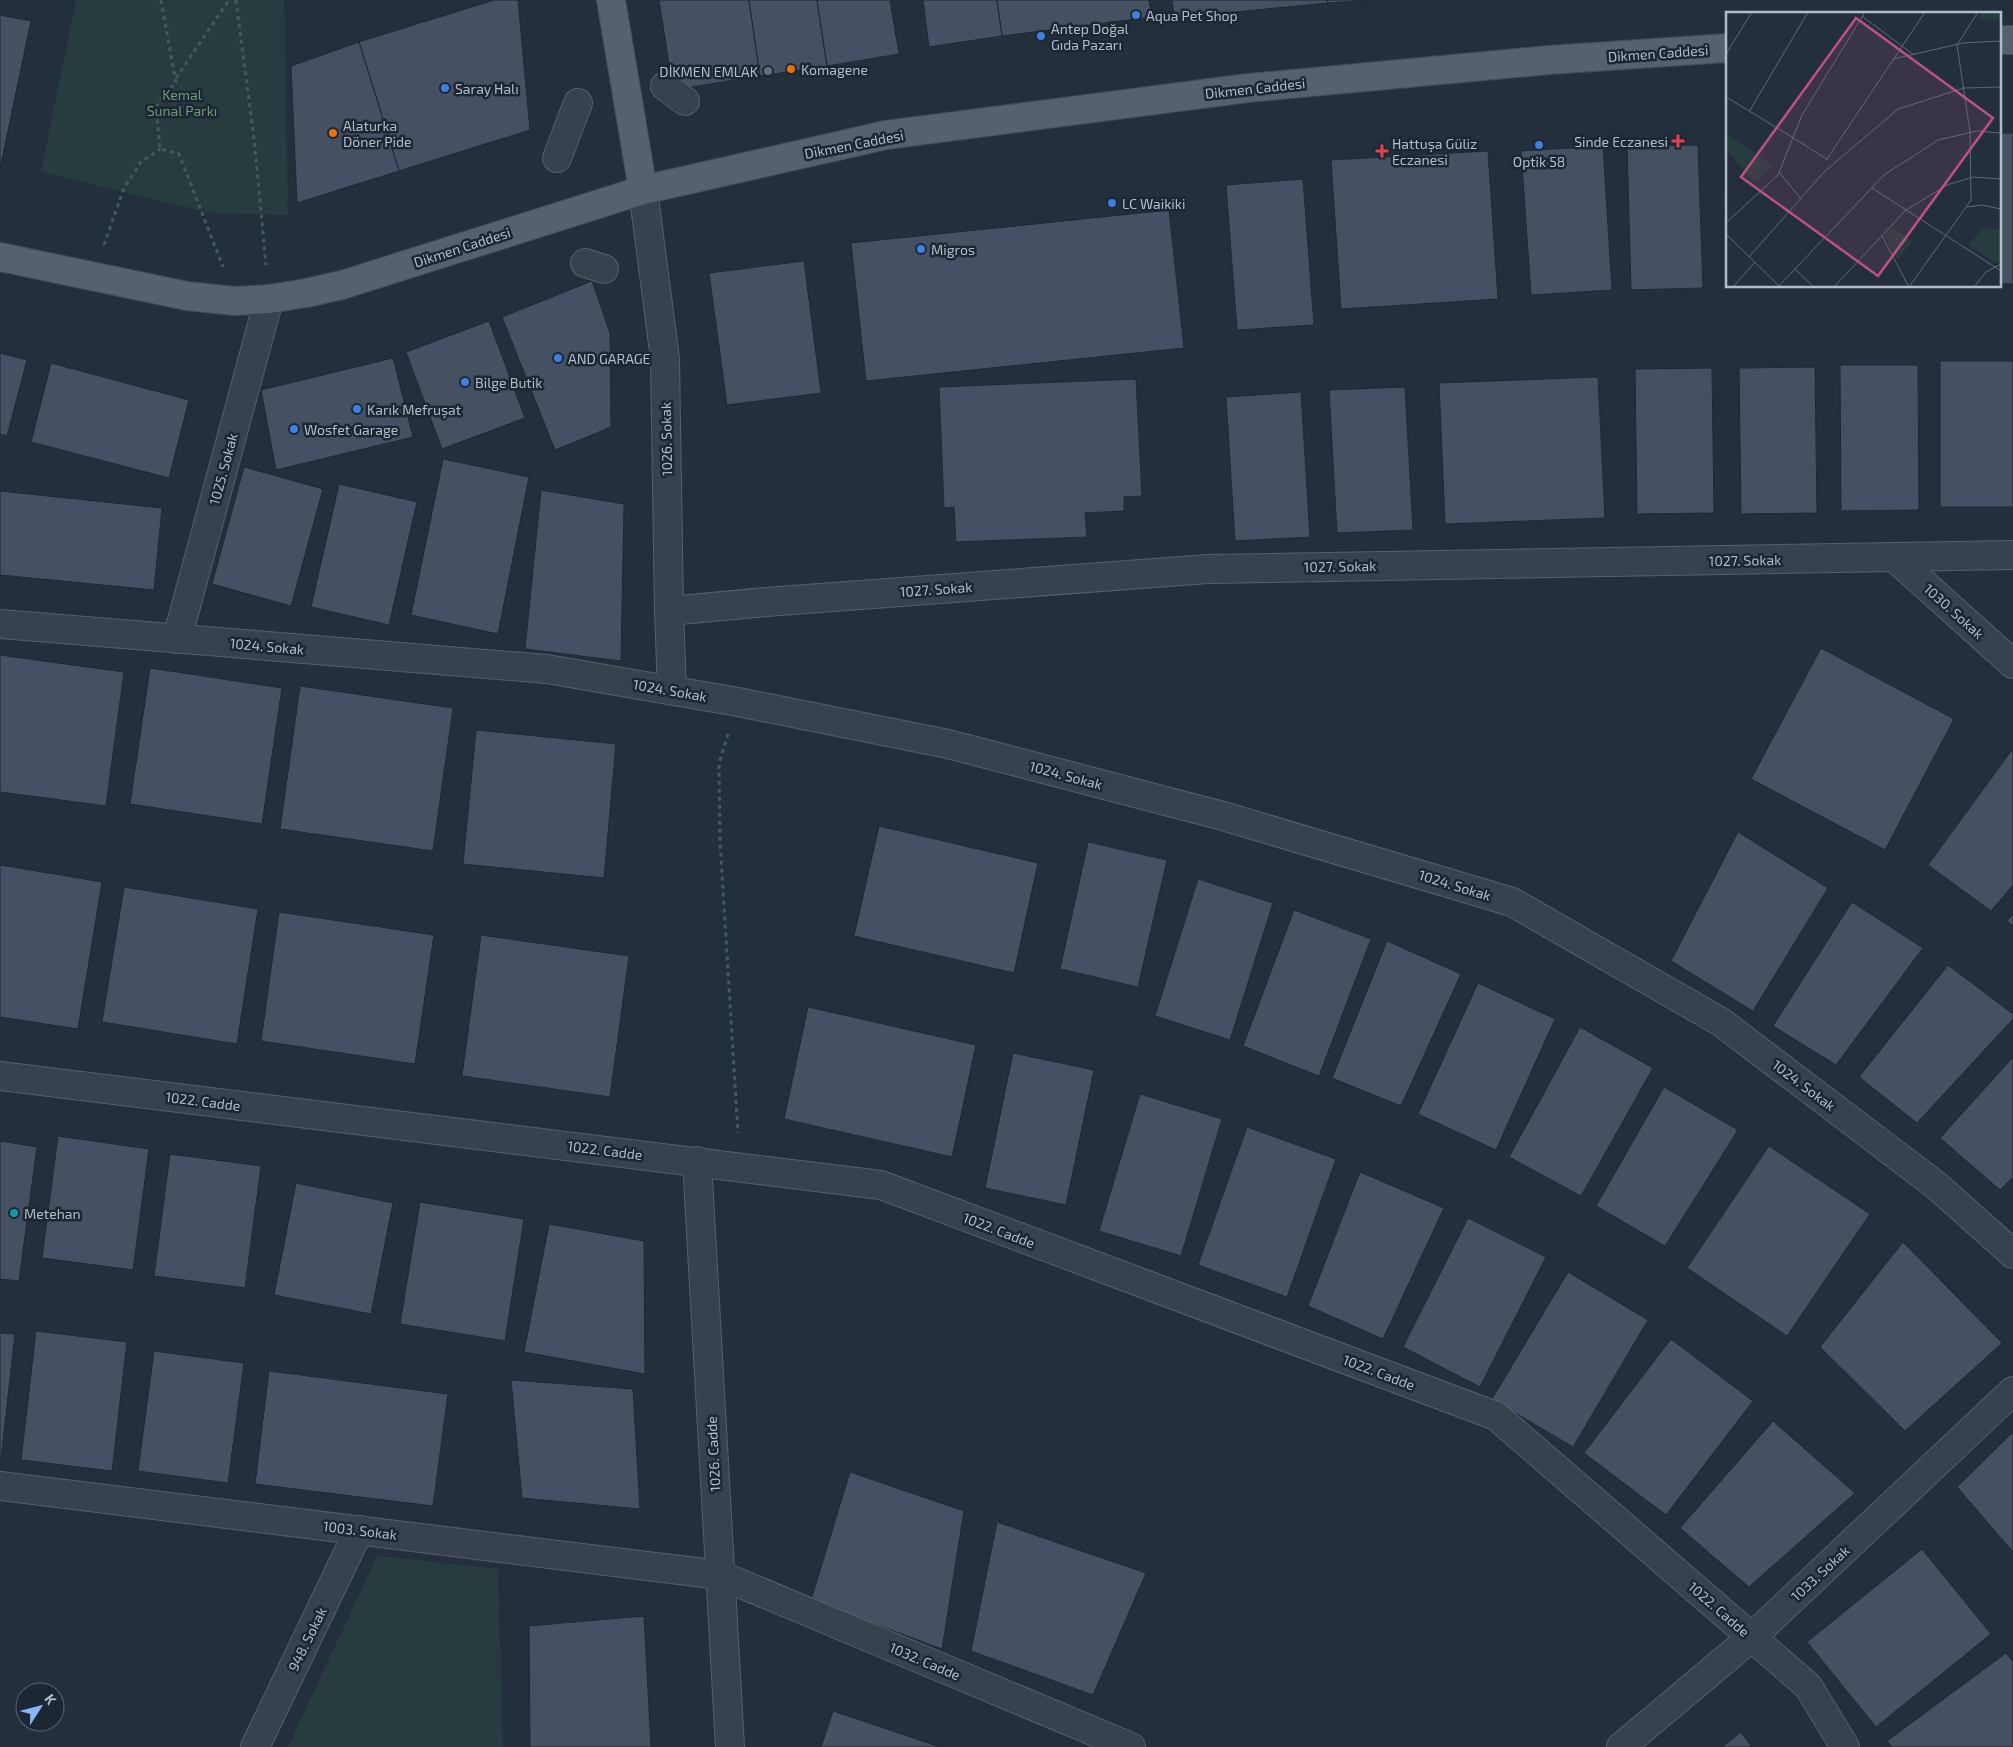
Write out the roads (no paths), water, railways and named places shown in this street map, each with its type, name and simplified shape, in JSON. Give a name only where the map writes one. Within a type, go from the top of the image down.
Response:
[{"type":"main road","points":[[611,0],[643,190]]},
{"type":"main road","points":[[2000,40],[2013,40]]},
{"type":"main road","name":"Dikmen Caddesi","points":[[0,257],[186,296],[235,301],[269,298],[342,285],[643,190],[886,136],[1218,92],[1549,60],[1726,48]]},
{"type":"street","points":[[557,158],[578,103]]},
{"type":"street","name":"1026. Sokak","points":[[643,190],[665,360],[668,611],[672,690]]},
{"type":"street","name":"1025. Sokak","points":[[177,639],[269,298]]},
{"type":"street","name":"1027. Sokak","points":[[668,611],[1208,569],[2013,555]]},
{"type":"street","name":"1030. Sokak","points":[[1894,557],[2013,664]]},
{"type":"street","name":"1024. Sokak","points":[[0,624],[548,669],[738,702],[948,744],[1223,816],[1512,902],[1721,1022],[1937,1186],[2013,1254]]},
{"type":"street","name":"1022. Cadde","points":[[0,1076],[881,1185],[1496,1416],[1808,1686],[1845,1747]]},
{"type":"street","name":"1026. Cadde","points":[[697,1161],[730,1747]]},
{"type":"street","name":"1033. Sokak","points":[[1621,1747],[1752,1637],[2013,1391]]},
{"type":"street","name":"1003. Sokak","points":[[0,1486],[720,1575]]},
{"type":"street","name":"948. Sokak","points":[[254,1747],[359,1530]]},
{"type":"street","name":"1032. Cadde","points":[[720,1575],[1131,1747]]},
{"type":"place","name":"Aqua Pet Shop","points":[[1136,15]]},
{"type":"place","name":"Antep Doğal Gıda Pazarı","points":[[1041,36]]},
{"type":"place","name":"Komagene","points":[[791,69]]},
{"type":"place","name":"DİKMEN EMLAK","points":[[768,71]]},
{"type":"place","name":"Saray Halı","points":[[445,88]]},
{"type":"place","name":"Alaturka Döner Pide","points":[[333,133]]},
{"type":"place","name":"Sinde Eczanesi","points":[[1678,141]]},
{"type":"place","name":"Optik 58","points":[[1539,145]]},
{"type":"place","name":"Hattuşa Güliz Eczanesi","points":[[1382,151]]},
{"type":"place","name":"LC Waikiki","points":[[1112,203]]},
{"type":"place","name":"Migros","points":[[921,249]]},
{"type":"place","name":"AND GARAGE","points":[[558,358]]},
{"type":"place","name":"Bilge Butik","points":[[465,382]]},
{"type":"place","name":"Karık Mefruşat","points":[[357,409]]},
{"type":"place","name":"Wosfet Garage","points":[[294,429]]},
{"type":"place","name":"Metehan","points":[[14,1213]]},
{"type":"park label","name":"Kemal Sunal Parkı","points":[[182,102]]}]
